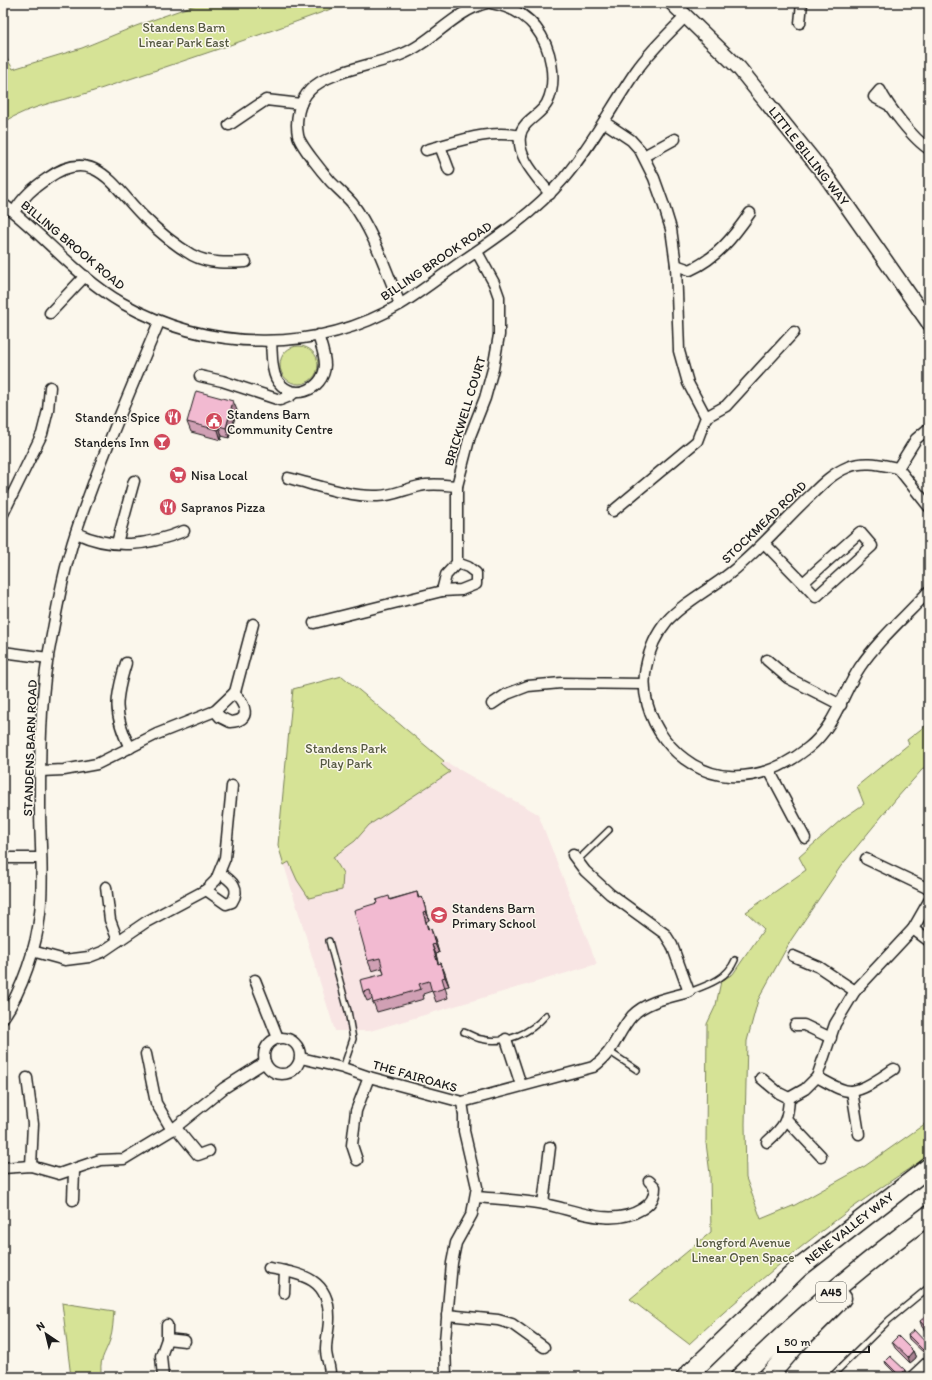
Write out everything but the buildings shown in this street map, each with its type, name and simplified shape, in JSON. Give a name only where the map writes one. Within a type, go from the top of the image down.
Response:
[{"type":"highway","name":"NENE VALLEY WAY","points":[[686,1377],[798,1269],[929,1167]]},
{"type":"highway","name":"A45","points":[[740,1377],[823,1299],[888,1246],[929,1216]]},
{"type":"highway","points":[[768,1377],[800,1340],[834,1306],[929,1226]]},
{"type":"highway","points":[[677,1377],[798,1269]]},
{"type":"street","points":[[400,304],[362,218],[352,203],[321,172],[298,136],[298,114],[301,104],[310,90],[320,82],[358,67],[401,55],[426,41],[469,9],[487,3]]},
{"type":"street","points":[[491,3],[506,6],[524,17],[536,28],[550,60],[553,76],[552,89],[546,104],[525,125],[520,136],[522,154],[531,170],[550,194]]},
{"type":"street","name":"LITTLE BILLING WAY","points":[[672,3],[739,68],[826,176],[929,323]]},
{"type":"street","points":[[800,23],[802,3]]},
{"type":"street","name":"BILLING BROOK ROAD","points":[[3,204],[14,212],[85,276],[120,302],[159,322],[216,338],[271,341],[318,335],[359,323],[400,304],[477,252],[532,211],[566,176],[604,122],[638,69],[658,44],[685,17]]},
{"type":"street","points":[[229,125],[266,100],[301,104]]},
{"type":"street","points":[[887,104],[918,139],[929,149]]},
{"type":"street","points":[[604,122],[631,140],[644,156],[665,209],[671,229],[676,265],[679,350],[688,383],[706,417]]},
{"type":"street","points":[[426,150],[479,135],[503,132],[520,136]]},
{"type":"street","points":[[644,156],[675,139]]},
{"type":"street","points":[[440,146],[449,170]]},
{"type":"street","points":[[14,212],[30,191],[56,172],[79,166],[90,168],[106,175],[144,217],[166,236],[193,255],[219,263],[246,262]]},
{"type":"street","points":[[676,265],[690,270],[706,263],[720,251],[750,213]]},
{"type":"street","name":"BRICKWELL COURT","points":[[457,563],[456,486],[470,436],[487,391],[499,335],[499,297],[494,282],[477,252]]},
{"type":"street","points":[[50,314],[85,276]]},
{"type":"street","name":"STANDENS BARN ROAD","points":[[3,1018],[22,982],[32,951],[40,914],[40,771],[42,711],[48,658],[61,591],[76,532],[126,401],[159,322]]},
{"type":"street","points":[[614,511],[697,441],[706,417],[726,406],[794,332]]},
{"type":"street","points":[[200,376],[222,381],[280,400],[295,392],[311,390],[315,387],[323,375],[324,357],[318,335]]},
{"type":"street","points":[[271,341],[276,378],[282,386],[295,392]]},
{"type":"street","points":[[3,514],[42,434],[48,410],[50,387]]},
{"type":"street","points":[[929,428],[916,439],[898,468],[929,507]]},
{"type":"street","name":"STOCKMEAD ROAD","points":[[898,468],[866,463],[850,466],[836,473],[803,502],[764,543],[729,574],[678,611],[666,622],[651,650],[644,684],[648,705],[659,732],[683,759],[712,773],[726,776],[740,776],[770,772],[791,761],[810,747],[825,731],[841,705],[860,667],[872,651],[929,592]]},
{"type":"street","name":"BRICKWELL COURT","points":[[288,478],[338,491],[378,496],[390,495],[419,486],[456,486]]},
{"type":"street","points":[[117,543],[134,481]]},
{"type":"street","points":[[76,532],[90,540],[135,545],[152,542],[184,531]]},
{"type":"street","points":[[764,543],[816,597],[872,546],[860,532],[803,583]]},
{"type":"street","points":[[314,623],[442,591],[461,590],[476,584],[476,573],[468,567],[457,563],[446,575],[442,591]]},
{"type":"street","points":[[40,771],[84,768],[109,760],[130,748],[187,721],[215,711],[234,693],[253,624]]},
{"type":"street","points":[[3,652],[48,658]]},
{"type":"street","points":[[767,660],[788,678],[841,705]]},
{"type":"street","points":[[126,663],[118,686],[116,713],[130,748]]},
{"type":"street","points":[[492,704],[507,694],[528,686],[561,683],[644,684]]},
{"type":"street","points":[[215,711],[220,717],[230,722],[239,720],[243,717],[245,708],[244,704],[234,693]]},
{"type":"street","points":[[770,772],[805,838]]},
{"type":"street","points":[[32,951],[53,958],[76,959],[89,957],[118,941],[146,922],[206,890],[216,880],[225,858],[232,786]]},
{"type":"street","points":[[3,858],[40,858]]},
{"type":"street","points":[[575,858],[585,871],[610,894],[665,934],[672,945],[689,992]]},
{"type":"street","points":[[866,859],[929,889]]},
{"type":"street","points":[[206,890],[226,904],[232,902],[237,895],[236,887],[230,879],[220,873]]},
{"type":"street","points":[[106,887],[110,920],[118,941]]},
{"type":"street","points":[[789,1098],[805,1089],[817,1077],[835,1024],[855,991],[913,930],[929,901]]},
{"type":"street","points":[[913,930],[929,941]]},
{"type":"street","points":[[792,956],[820,967],[855,991]]},
{"type":"street","points":[[255,980],[278,1038]]},
{"type":"street","name":"THE FAIROAKS","points":[[301,1058],[343,1068],[370,1077],[462,1102],[593,1067],[610,1052],[624,1026],[633,1015],[642,1008],[689,992]]},
{"type":"street","points":[[795,1025],[804,1025],[831,1038]]},
{"type":"street","points":[[278,1038],[287,1038],[294,1042],[299,1049],[301,1058],[294,1070],[287,1074],[273,1072],[265,1062],[264,1055],[266,1048],[271,1042],[278,1038]]},
{"type":"street","points":[[506,1039],[521,1085]]},
{"type":"street","points":[[146,1054],[156,1103],[174,1129],[198,1155],[209,1151]]},
{"type":"street","points":[[3,1168],[31,1166],[59,1174],[74,1171],[100,1160],[124,1158],[174,1129],[224,1088],[265,1062]]},
{"type":"street","points":[[817,1077],[841,1089],[852,1091],[872,1083],[894,1069]]},
{"type":"street","points":[[357,1160],[352,1146],[356,1111],[370,1077]]},
{"type":"street","points":[[27,1078],[33,1124],[31,1166]]},
{"type":"street","points":[[761,1078],[779,1093],[789,1098]]},
{"type":"street","points":[[852,1091],[859,1134]]},
{"type":"street","points":[[767,1142],[780,1132],[787,1120],[789,1098]]},
{"type":"street","points":[[446,1377],[445,1341],[456,1244],[472,1214],[476,1197],[476,1177],[464,1131],[462,1102]]},
{"type":"street","points":[[787,1120],[821,1156]]},
{"type":"street","points":[[543,1204],[550,1147]]},
{"type":"street","points":[[73,1200],[74,1171]]},
{"type":"street","points":[[476,1197],[543,1204],[598,1217],[617,1218],[633,1215],[647,1206],[655,1196],[655,1187],[649,1181]]},
{"type":"street","points":[[269,1268],[301,1274],[317,1283],[329,1304],[326,1350],[330,1377]]},
{"type":"street","points":[[284,1293],[285,1271]]},
{"type":"street","points":[[447,1315],[498,1320],[512,1324],[544,1347]]},
{"type":"street","points":[[162,1377],[161,1356],[167,1339],[167,1325]]},
{"type":"street","points":[[167,1339],[185,1341]]},
{"type":"street","points":[[912,1377],[929,1361]]},
{"type":"lane","points":[[575,858],[608,830]]},
{"type":"lane","points":[[329,941],[348,1011],[353,1040],[343,1068]]},
{"type":"lane","points":[[689,992],[703,987],[725,975],[735,960]]},
{"type":"lane","points":[[464,1032],[480,1039],[492,1041],[506,1039],[525,1033],[538,1025],[546,1015]]},
{"type":"lane","points":[[610,1052],[637,1070]]},
{"type":"lane","points":[[830,1377],[889,1320],[929,1287]]},
{"type":"shaded area","name":"Standens Barn Primary School","points":[[444,761],[538,814],[597,964],[370,1031],[335,1031],[284,865]]},
{"type":"green space","name":"Standens Barn Linear Park East","points":[[200,3],[347,3],[100,89],[26,111],[3,123],[3,52],[13,69],[82,48],[136,26]]},
{"type":"green space","points":[[295,346],[303,346],[313,351],[317,358],[317,372],[313,379],[303,384],[295,384],[285,379],[283,376],[280,369],[280,361],[285,351],[288,349]]},
{"type":"green space","name":"Standens Park Play Park","points":[[342,676],[444,761],[441,764],[450,772],[369,825],[355,841],[333,857],[343,873],[342,890],[309,898],[297,880],[289,862],[284,865],[278,845],[293,689]]},
{"type":"green space","name":"Longford Avenue Linear Open Space","points":[[929,723],[929,762],[896,799],[841,866],[791,940],[758,1000],[747,1041],[745,1124],[746,1178],[761,1219],[795,1205],[865,1166],[929,1121],[929,1156],[866,1198],[804,1244],[717,1318],[689,1344],[630,1299],[711,1232],[710,1174],[706,1143],[707,1024],[716,1005],[721,981],[733,974],[764,929],[746,912],[806,870],[799,857],[842,819],[864,804],[857,786],[909,744],[907,740]]},
{"type":"green space","points":[[62,1303],[114,1311],[111,1337],[101,1362],[102,1377],[71,1377]]},
{"type":"place","name":"Standens Spice","points":[[173,417]]},
{"type":"place","name":"Standens Barn Community Centre","points":[[214,421]]},
{"type":"place","name":"Standens Inn","points":[[162,442]]},
{"type":"place","name":"Nisa Local","points":[[178,475]]},
{"type":"place","name":"Sapranos Pizza","points":[[168,507]]},
{"type":"place","name":"Standens Barn Primary School","points":[[439,915]]}]
